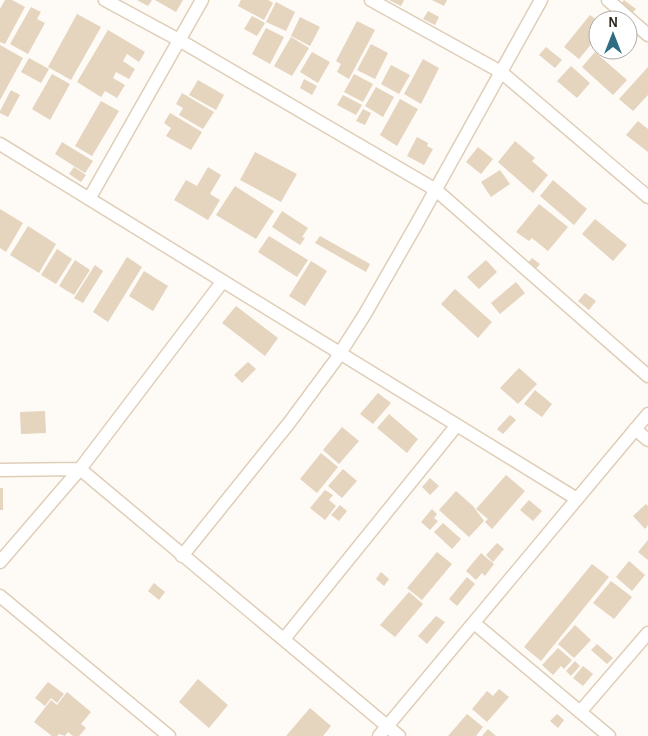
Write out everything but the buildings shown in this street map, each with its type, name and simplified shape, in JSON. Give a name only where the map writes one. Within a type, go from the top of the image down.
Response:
[{"type":"street","points":[[105,0],[179,40],[436,190],[648,376]]},
{"type":"street","points":[[89,199],[202,0]]},
{"type":"street","points":[[371,0],[501,72],[648,197]]},
{"type":"street","points":[[182,556],[289,423],[340,353],[365,314],[436,190],[541,0]]},
{"type":"street","points":[[608,0],[648,35]]},
{"type":"street","points":[[0,144],[577,499]]},
{"type":"street","points":[[0,562],[80,470],[222,281]]},
{"type":"street","points":[[379,736],[648,414]]},
{"type":"street","points":[[284,639],[458,425]]},
{"type":"street","points":[[636,429],[648,440]]},
{"type":"street","points":[[0,470],[80,470],[400,736]]},
{"type":"street","points":[[0,596],[169,736]]},
{"type":"street","points":[[474,623],[608,736]]},
{"type":"street","points":[[580,712],[648,633]]}]
